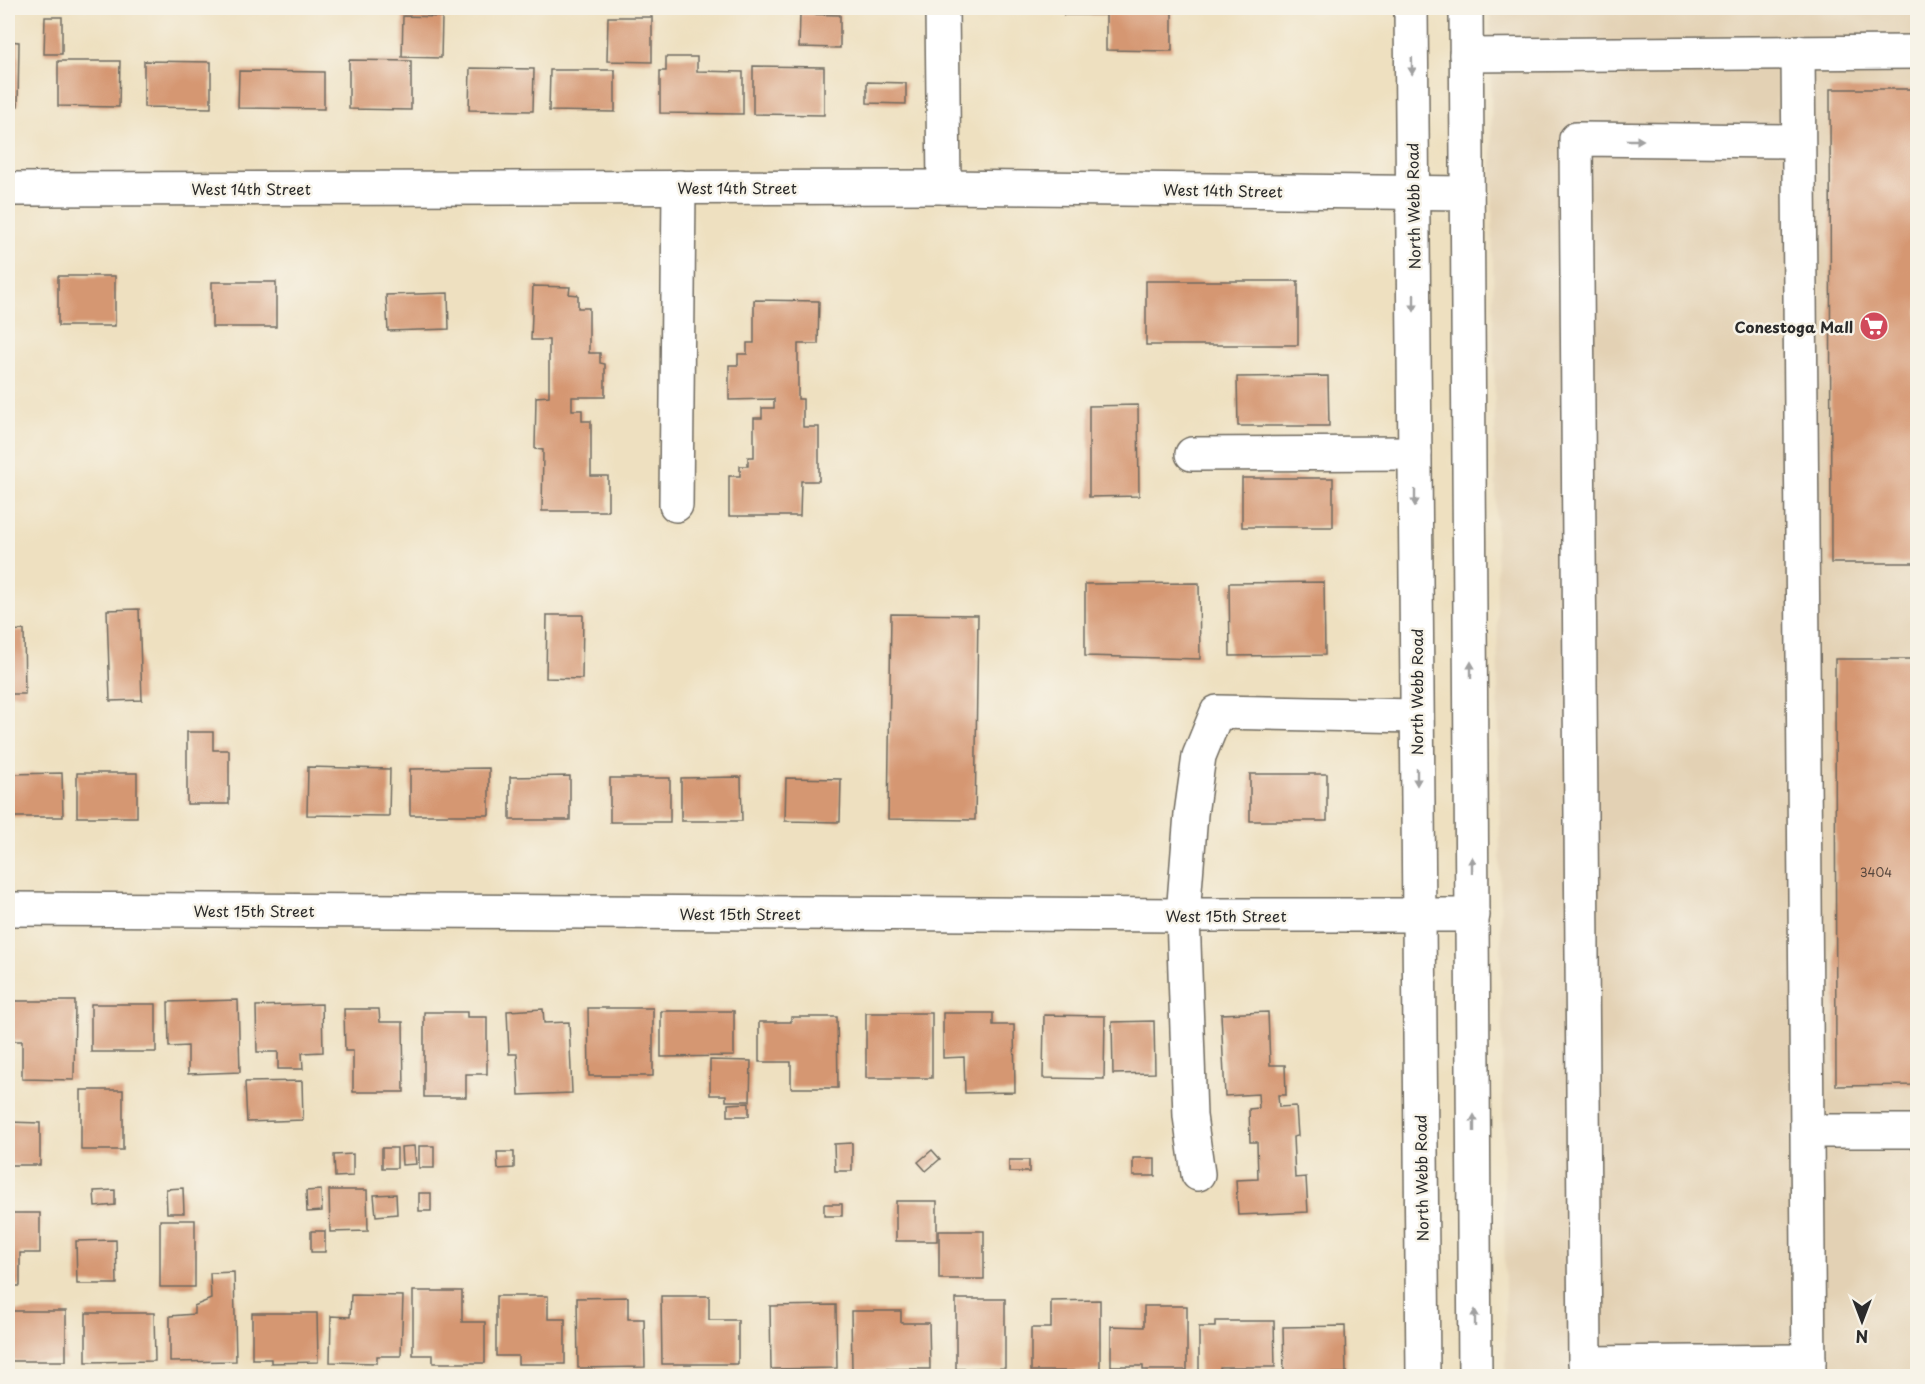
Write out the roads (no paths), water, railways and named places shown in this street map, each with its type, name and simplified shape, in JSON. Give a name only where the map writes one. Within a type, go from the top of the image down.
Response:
[{"type":"street","points":[[942,8],[944,187]]},
{"type":"street","name":"North Webb Road","points":[[1411,8],[1423,1377]]},
{"type":"street","points":[[1466,8],[1475,1377]]},
{"type":"street","points":[[1798,52],[1809,1369],[1585,1363],[1576,139],[1798,141]]},
{"type":"street","points":[[1466,55],[1917,52]]},
{"type":"street","points":[[676,505],[679,187]]},
{"type":"street","name":"West 14th Street","points":[[8,189],[944,187],[1467,193]]},
{"type":"street","points":[[1192,454],[1415,453]]},
{"type":"street","points":[[1198,1174],[1190,1116],[1183,915],[1198,756],[1217,712],[1417,716]]},
{"type":"street","name":"West 15th Street","points":[[8,909],[1473,915]]},
{"type":"street","points":[[1807,1131],[1917,1131]]},
{"type":"place","name":"Conestoga Mall","points":[[1874,326]]}]
